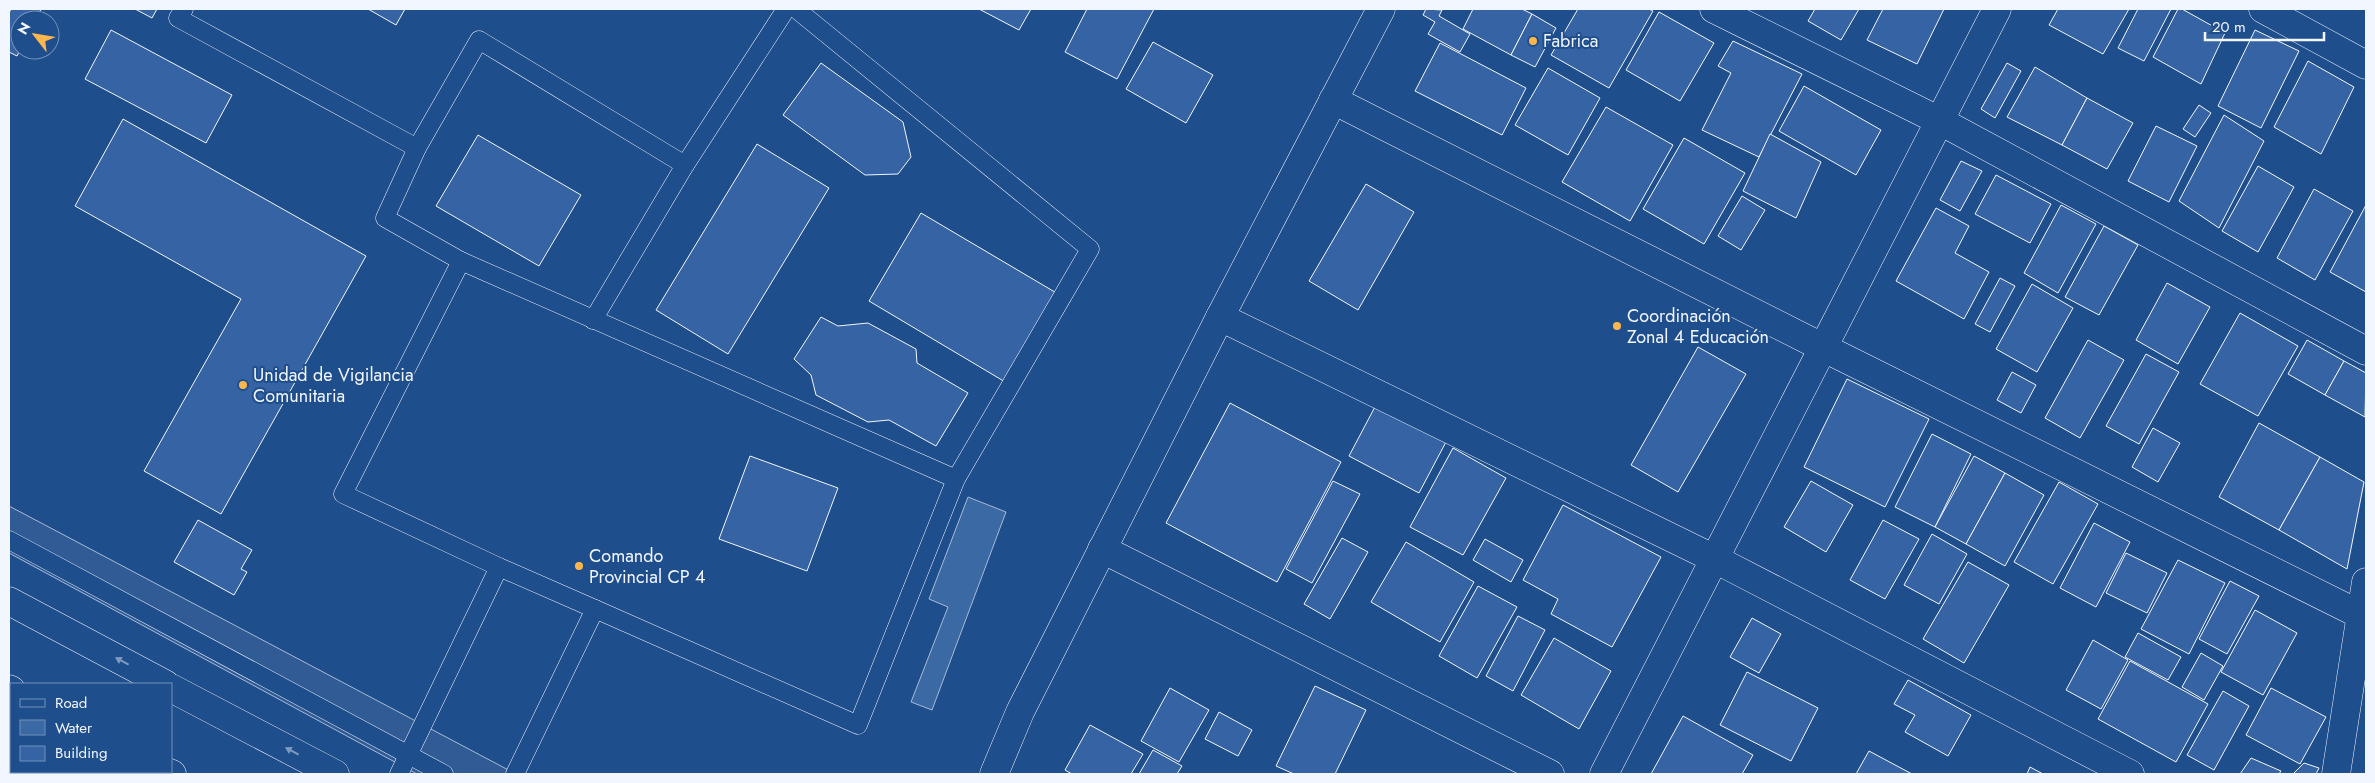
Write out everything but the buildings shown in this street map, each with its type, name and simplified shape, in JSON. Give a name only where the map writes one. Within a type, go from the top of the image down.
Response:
[{"type":"street","points":[[994,774],[1020,712],[1102,549],[1220,317],[1381,9]]},
{"type":"street","points":[[1714,9],[1940,121],[2366,351]]},
{"type":"street","points":[[1604,774],[1997,9]]},
{"type":"street","points":[[2262,9],[2366,65]]},
{"type":"street","points":[[1333,100],[1824,348],[2361,615]]},
{"type":"street","points":[[1220,317],[1715,559],[2130,774]]},
{"type":"street","points":[[1102,549],[1550,774]]},
{"type":"street","points":[[2336,774],[2366,582]]},
{"type":"street","points":[[9,601],[163,683]]},
{"type":"street","points":[[172,689],[335,774]]},
{"type":"lane","points":[[184,9],[178,18],[417,148]]},
{"type":"lane","points":[[593,320],[685,165],[786,9]]},
{"type":"lane","points":[[461,261],[343,494],[498,567],[858,725],[956,479],[1090,249],[796,9]]},
{"type":"lane","points":[[685,165],[479,40],[417,148],[385,218],[461,261],[956,479]]},
{"type":"lane","points":[[9,540],[444,774]]},
{"type":"lane","points":[[399,774],[498,567]]},
{"type":"lane","points":[[514,774],[594,609]]},
{"type":"shaded area","points":[[9,506],[516,774],[417,774],[9,553]]},
{"type":"water","points":[[968,497],[1006,512],[932,710],[911,702],[948,607],[929,599]]},
{"type":"place","name":"Fabrica","points":[[1533,41]]},
{"type":"place","name":"Coordinación Zonal 4 Educación","points":[[1617,326]]},
{"type":"place","name":"Unidad de Vigilancia Comunitaria","points":[[243,385]]},
{"type":"place","name":"Comando Provincial CP 4","points":[[579,566]]}]
